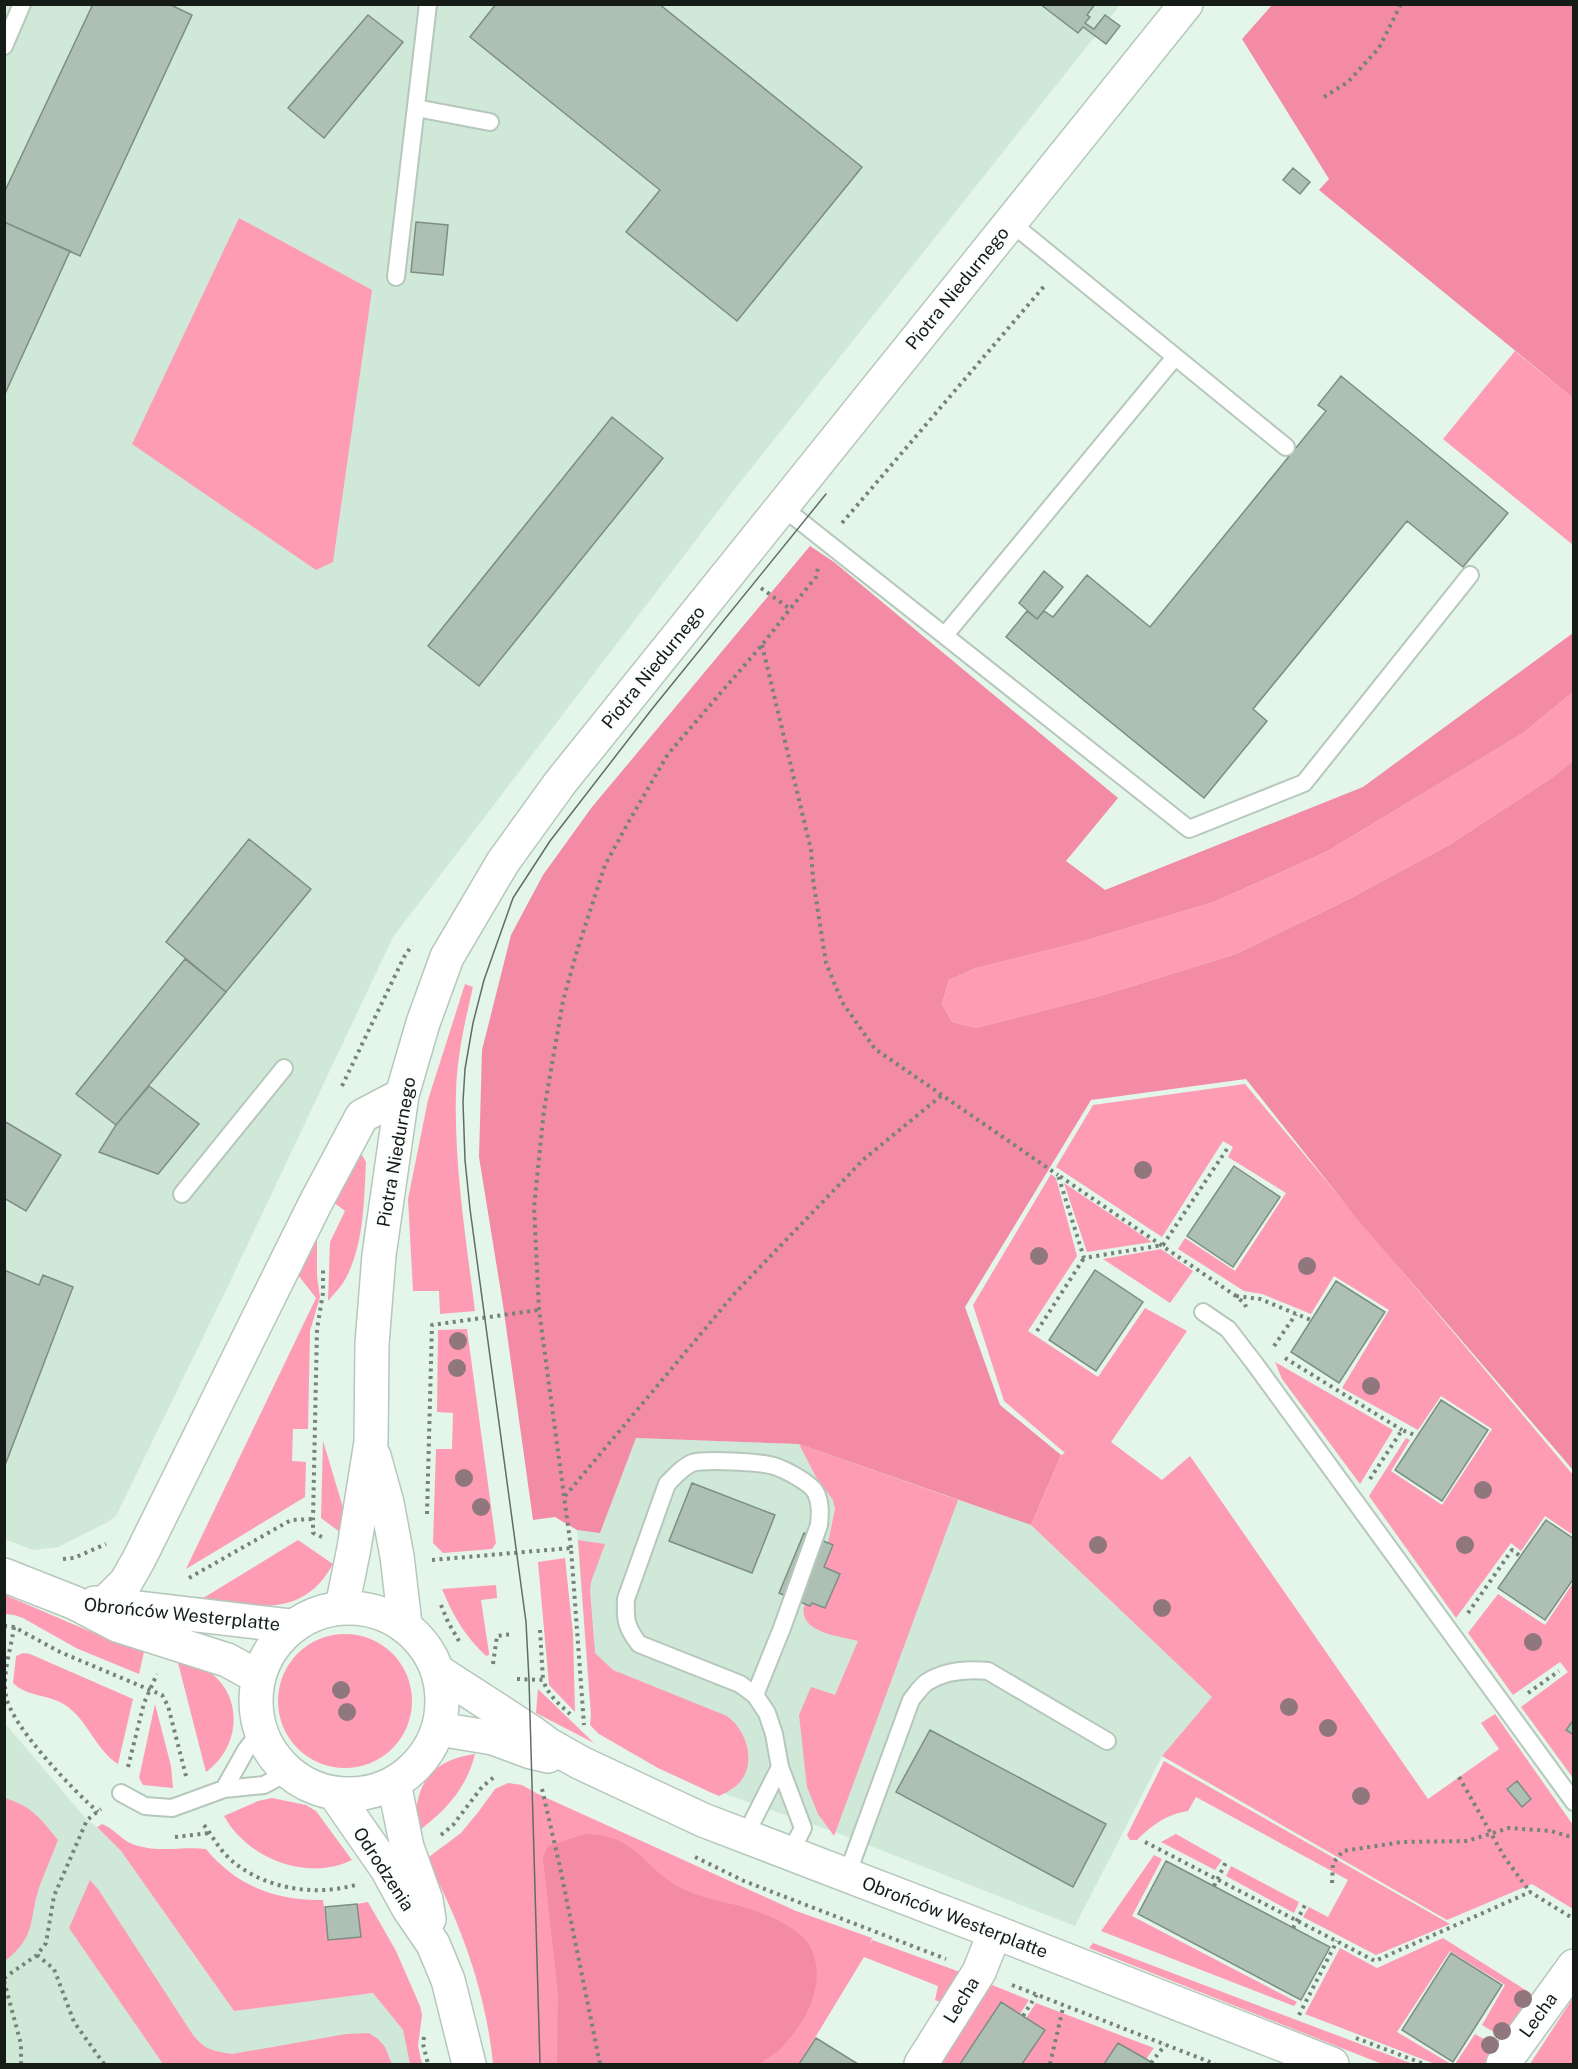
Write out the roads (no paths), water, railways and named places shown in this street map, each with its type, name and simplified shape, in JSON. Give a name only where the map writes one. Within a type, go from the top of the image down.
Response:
[{"type":"street","name":"Piotra Niedurnego","points":[[342,1607],[354,1548],[370,1442],[372,1344],[379,1255],[402,1095],[423,1023],[447,957],[503,862],[560,783],[1186,4]]},
{"type":"street","points":[[90,1603],[126,1581],[139,1559],[315,1203],[362,1116],[402,1095]]},
{"type":"street","name":"Piotra Niedurnego","points":[[370,1442],[387,1503],[397,1556],[405,1624]]},
{"type":"street","name":"Obrońców Westerplatte","points":[[4,1575],[171,1626],[258,1677]]},
{"type":"street","points":[[342,1607],[372,1609],[405,1624],[426,1645],[439,1672],[443,1700],[439,1729],[427,1754],[394,1783],[373,1792],[335,1794],[307,1785],[288,1772],[273,1756],[260,1733],[256,1710],[258,1677],[266,1656],[276,1641],[290,1626],[308,1616],[342,1607]]},
{"type":"street","name":"Obrońców Westerplatte","points":[[171,1626],[290,1626]]},
{"type":"street","name":"Obrońców Westerplatte","points":[[439,1672],[549,1745],[581,1763],[703,1820],[1332,2064]]},
{"type":"street","name":"Obrońców Westerplatte","points":[[439,1729],[493,1738],[531,1752],[581,1763]]},
{"type":"street","name":"Odrodzenia","points":[[394,1783],[407,1847],[426,1900],[433,1944]]},
{"type":"street","name":"Odrodzenia","points":[[335,1794],[387,1869],[433,1944],[448,1980],[469,2064]]},
{"type":"street","name":"Lecha","points":[[921,2064],[979,1972],[995,1932]]},
{"type":"street","name":"Lecha","points":[[1503,2064],[1574,1966]]},
{"type":"lane","points":[[4,46],[22,4]]},
{"type":"lane","points":[[396,277],[428,4]]},
{"type":"lane","points":[[416,108],[490,122]]},
{"type":"lane","points":[[1010,222],[1286,447]]},
{"type":"lane","points":[[945,635],[1175,357]]},
{"type":"lane","points":[[781,506],[1190,828],[1304,783],[1470,574]]},
{"type":"lane","points":[[182,1194],[284,1068]]},
{"type":"lane","points":[[1203,1312],[1228,1329],[1255,1364],[1574,1802]]},
{"type":"lane","points":[[755,1695],[819,1525],[821,1508],[815,1491],[798,1477],[773,1466],[708,1461],[690,1464],[667,1484],[626,1599],[625,1616],[629,1631],[639,1644],[740,1684],[755,1695],[767,1713],[774,1734],[780,1767],[803,1828],[790,1853]]},
{"type":"lane","points":[[847,1875],[911,1700],[926,1683],[946,1674],[967,1669],[988,1671],[1107,1741]]},
{"type":"lane","points":[[224,1789],[246,1750],[260,1733]]},
{"type":"lane","points":[[746,1836],[780,1767]]},
{"type":"lane","points":[[121,1793],[145,1806],[172,1808],[224,1789],[264,1785],[288,1772]]},
{"type":"tram line","points":[[540,2064],[526,1622],[465,1160],[463,1102],[465,1069],[473,1023],[484,980],[513,898],[550,841],[652,709],[826,494]]}]
